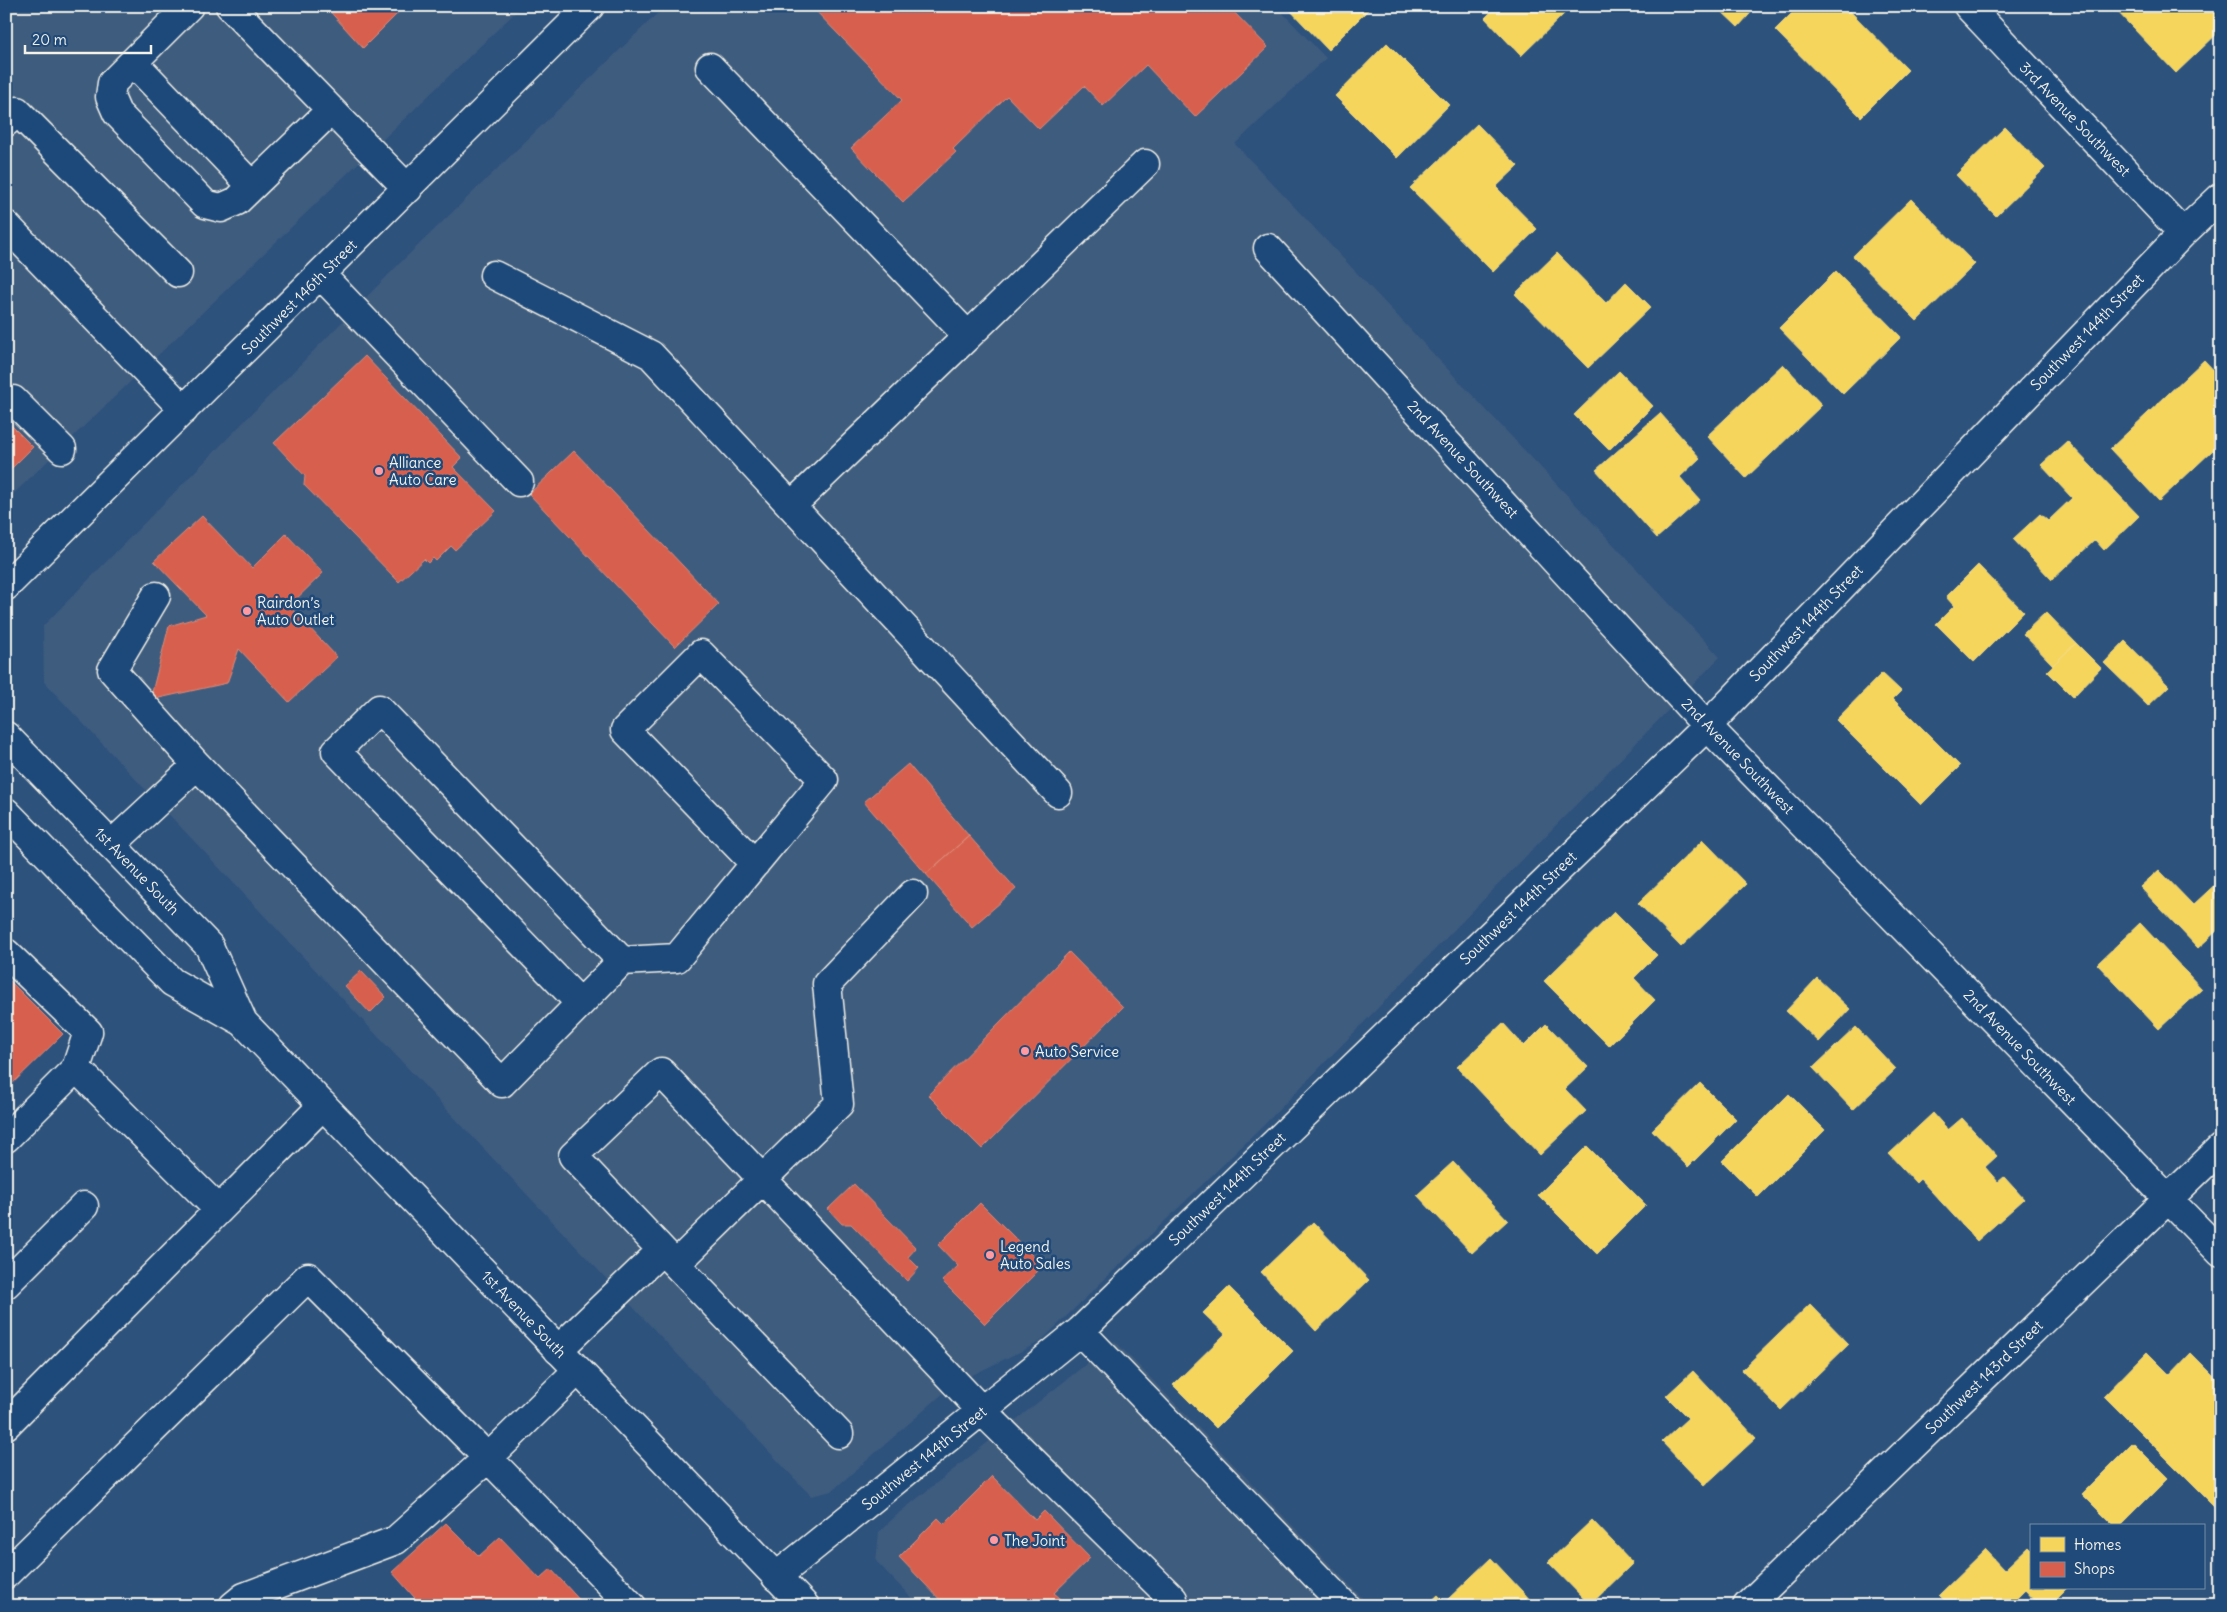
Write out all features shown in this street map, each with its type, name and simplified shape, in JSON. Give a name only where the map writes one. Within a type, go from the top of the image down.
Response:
[{"type":"street","points":[[189,6],[112,84],[110,97],[117,113],[205,204],[221,208],[237,201],[331,110]]},
{"type":"street","points":[[230,6],[408,189]]},
{"type":"street","name":"Southwest 146th Street","points":[[6,586],[408,189],[590,6]]},
{"type":"street","name":"3rd Avenue Southwest","points":[[1968,6],[2183,233]]},
{"type":"street","points":[[133,62],[252,186]]},
{"type":"street","points":[[710,67],[968,336]]},
{"type":"street","points":[[6,122],[17,111],[178,273]]},
{"type":"street","points":[[791,506],[1145,164]]},
{"type":"street","name":"Southwest 144th Street","points":[[776,1577],[1080,1331],[1707,726],[2183,233],[2221,197]]},
{"type":"street","points":[[6,225],[184,410]]},
{"type":"street","name":"2nd Avenue Southwest","points":[[1268,248],[1707,726],[2221,1253]]},
{"type":"street","points":[[321,275],[519,482]]},
{"type":"street","points":[[494,275],[651,356],[1058,793]]},
{"type":"street","points":[[6,407],[13,400],[62,449]]},
{"type":"street","points":[[156,596],[112,670],[197,765],[502,1083],[622,961],[676,958],[755,864],[824,780],[701,654],[625,730],[755,864]]},
{"type":"street","points":[[580,1003],[336,751],[378,709],[622,961]]},
{"type":"street","name":"1st Avenue South","points":[[6,736],[209,946],[243,1022]]},
{"type":"street","points":[[111,845],[197,765]]},
{"type":"street","name":"1st Avenue South","points":[[6,812],[172,982],[243,1022],[805,1606]]},
{"type":"street","points":[[558,1350],[764,1179],[839,1104],[827,984],[913,894]]},
{"type":"street","points":[[6,953],[88,1032],[76,1068],[6,1138]]},
{"type":"street","points":[[76,1068],[220,1210]]},
{"type":"street","points":[[839,1434],[573,1156],[661,1072],[982,1411],[1173,1603]]},
{"type":"street","points":[[6,1425],[323,1105]]},
{"type":"street","name":"Southwest 143rd Street","points":[[1747,1606],[2221,1148]]},
{"type":"street","points":[[6,1284],[84,1206]]},
{"type":"street","points":[[6,1574],[308,1277],[632,1606]]},
{"type":"street","points":[[1080,1331],[1345,1606]]},
{"type":"street","points":[[233,1606],[244,1597],[396,1540],[488,1458],[578,1370]]},
{"type":"shaded area","points":[[6,6],[522,6],[6,501]]},
{"type":"shaded area","points":[[665,6],[1276,6],[1326,58],[1235,144],[1720,657],[1263,1126],[1040,1342],[954,1384],[832,1491],[811,1496],[44,682],[43,626],[401,262]]},
{"type":"shaded area","points":[[1115,1341],[1370,1606],[919,1606],[876,1561],[879,1532],[900,1512]]},
{"type":"building: Homes","points":[[1286,6],[1372,6],[1328,50]]},
{"type":"building: Homes","points":[[1497,6],[1561,6],[1566,12],[1521,56],[1485,18]]},
{"type":"building: Homes","points":[[1716,6],[1757,6],[1738,27]]},
{"type":"building: Homes","points":[[1799,6],[1845,6],[1908,70],[1861,117],[1775,30]]},
{"type":"building: Homes","points":[[2112,6],[2221,6],[2221,30],[2176,73]]},
{"type":"building: Homes","points":[[1387,43],[1449,105],[1397,158],[1335,96]]},
{"type":"building: Homes","points":[[1477,124],[1518,166],[1496,187],[1537,229],[1493,272],[1410,188]]},
{"type":"building: Homes","points":[[2005,127],[2045,168],[1996,216],[1956,175]]},
{"type":"building: Homes","points":[[1911,199],[1975,264],[1917,321],[1853,256]]},
{"type":"building: Homes","points":[[1557,253],[1606,303],[1626,282],[1651,307],[1588,368],[1515,294]]},
{"type":"building: Homes","points":[[1836,271],[1901,337],[1843,394],[1779,328]]},
{"type":"building: Homes","points":[[2204,360],[2221,378],[2221,458],[2213,450],[2159,501],[2110,449]]},
{"type":"building: Homes","points":[[1783,364],[1822,405],[1746,478],[1707,436]]},
{"type":"building: Homes","points":[[1619,371],[1653,406],[1609,450],[1574,415]]},
{"type":"building: Homes","points":[[1660,413],[1700,458],[1680,477],[1700,500],[1657,538],[1596,470]]},
{"type":"building: Homes","points":[[2067,441],[2139,516],[2104,550],[2095,540],[2052,580],[2013,539],[2040,514],[2048,521],[2072,498],[2041,465]]},
{"type":"building: Homes","points":[[1978,565],[2024,612],[1974,662],[1936,624],[1954,606],[1946,597]]},
{"type":"building: Homes","points":[[2046,612],[2076,643],[2053,665],[2023,634]]},
{"type":"building: Homes","points":[[2125,641],[2169,686],[2148,706],[2104,663]]},
{"type":"building: Homes","points":[[2076,643],[2101,668],[2073,697],[2047,671]]},
{"type":"building: Homes","points":[[1882,673],[1901,691],[1893,699],[1960,766],[1921,805],[1836,720]]},
{"type":"building: Homes","points":[[1703,840],[1746,884],[1681,947],[1638,903]]},
{"type":"building: Homes","points":[[2159,870],[2193,905],[2221,879],[2221,931],[2219,929],[2198,948],[2140,887]]},
{"type":"building: Homes","points":[[1614,912],[1657,955],[1634,978],[1655,1000],[1609,1046],[1544,981]]},
{"type":"building: Homes","points":[[2140,923],[2202,989],[2159,1029],[2097,964]]},
{"type":"building: Homes","points":[[1817,978],[1850,1009],[1819,1042],[1786,1011]]},
{"type":"building: Homes","points":[[1503,1023],[1524,1046],[1546,1024],[1588,1067],[1565,1089],[1586,1111],[1540,1155],[1457,1067]]},
{"type":"building: Homes","points":[[1856,1027],[1896,1069],[1853,1110],[1813,1068]]},
{"type":"building: Homes","points":[[1700,1083],[1736,1119],[1688,1167],[1652,1130]]},
{"type":"building: Homes","points":[[1789,1094],[1825,1130],[1758,1197],[1722,1161]]},
{"type":"building: Homes","points":[[1933,1113],[1948,1130],[1962,1118],[1997,1156],[1985,1167],[1998,1182],[2004,1177],[2024,1199],[1977,1241],[1920,1179],[1916,1183],[1889,1154]]},
{"type":"building: Homes","points":[[1587,1146],[1646,1205],[1597,1254],[1538,1195]]},
{"type":"building: Homes","points":[[1453,1162],[1508,1220],[1472,1253],[1417,1195]]},
{"type":"building: Homes","points":[[1313,1222],[1369,1280],[1316,1331],[1261,1272]]},
{"type":"building: Homes","points":[[1229,1287],[1293,1351],[1216,1428],[1173,1385],[1225,1334],[1203,1313]]},
{"type":"building: Homes","points":[[1810,1304],[1849,1344],[1781,1410],[1742,1370]]},
{"type":"building: Homes","points":[[2147,1352],[2170,1375],[2191,1353],[2221,1383],[2221,1513],[2104,1396]]},
{"type":"building: Homes","points":[[1693,1371],[1756,1438],[1704,1486],[1662,1442],[1688,1418],[1666,1396]]},
{"type":"building: Homes","points":[[2133,1443],[2168,1478],[2122,1524],[2112,1524],[2082,1494]]},
{"type":"building: Homes","points":[[1592,1520],[1633,1563],[1590,1605],[1548,1562]]},
{"type":"building: Homes","points":[[2028,1547],[2030,1549],[2030,1590],[2065,1590],[2049,1606],[2040,1606],[2025,1590],[2009,1606],[1950,1606],[1939,1595],[1985,1550],[2004,1570]]},
{"type":"building: Homes","points":[[1491,1558],[1536,1606],[1450,1606],[1446,1601]]},
{"type":"building: Homes","points":[[1438,1595],[1448,1606],[1426,1606]]},
{"type":"building: Shops","points":[[325,6],[405,6],[363,48]]},
{"type":"building: Shops","points":[[811,6],[1228,6],[1268,47],[1195,117],[1146,65],[1103,106],[1084,86],[1039,129],[1007,96],[953,149],[956,152],[903,202],[851,148],[902,100]]},
{"type":"building: Shops","name":"Alliance Auto Care","points":[[365,356],[462,458],[453,467],[496,511],[455,550],[451,546],[436,561],[433,558],[428,563],[424,559],[399,582],[304,485],[305,476],[274,443]]},
{"type":"building: Shops","points":[[6,420],[33,447],[6,474]]},
{"type":"building: Shops","points":[[574,451],[719,604],[675,647],[529,494]]},
{"type":"building: Shops","name":"Rairdon’s Auto Outlet","points":[[202,516],[252,568],[286,534],[323,573],[289,606],[337,657],[289,702],[239,649],[227,683],[150,700],[169,626],[206,615],[154,561]]},
{"type":"building: Shops","points":[[908,764],[969,836],[926,874],[864,802]]},
{"type":"building: Shops","points":[[969,836],[1016,889],[972,927],[926,874]]},
{"type":"building: Shops","name":"Auto Service","points":[[1069,952],[1123,1007],[982,1149],[928,1095]]},
{"type":"building: Shops","points":[[361,971],[386,997],[370,1013],[345,986]]},
{"type":"building: Shops","points":[[6,977],[63,1034],[6,1090]]},
{"type":"building: Shops","points":[[854,1184],[916,1248],[908,1257],[919,1268],[907,1281],[851,1224],[842,1224],[828,1209]]},
{"type":"building: Shops","name":"Legend Auto Sales","points":[[980,1203],[1043,1266],[985,1324],[942,1281],[958,1266],[938,1245]]},
{"type":"building: Shops","name":"The Joint","points":[[992,1476],[1035,1520],[1044,1511],[1090,1558],[1054,1593],[1060,1598],[1052,1606],[946,1606],[899,1557],[938,1518],[944,1524]]},
{"type":"building: Shops","points":[[446,1523],[479,1556],[500,1537],[540,1579],[551,1569],[585,1606],[422,1606],[392,1572]]},
{"type":"place","name":"Alliance Auto Care","points":[[379,471]]},
{"type":"place","name":"Rairdon’s Auto Outlet","points":[[247,611]]},
{"type":"place","name":"Auto Service","points":[[1025,1051]]},
{"type":"place","name":"Legend Auto Sales","points":[[990,1255]]},
{"type":"place","name":"The Joint","points":[[994,1540]]}]
